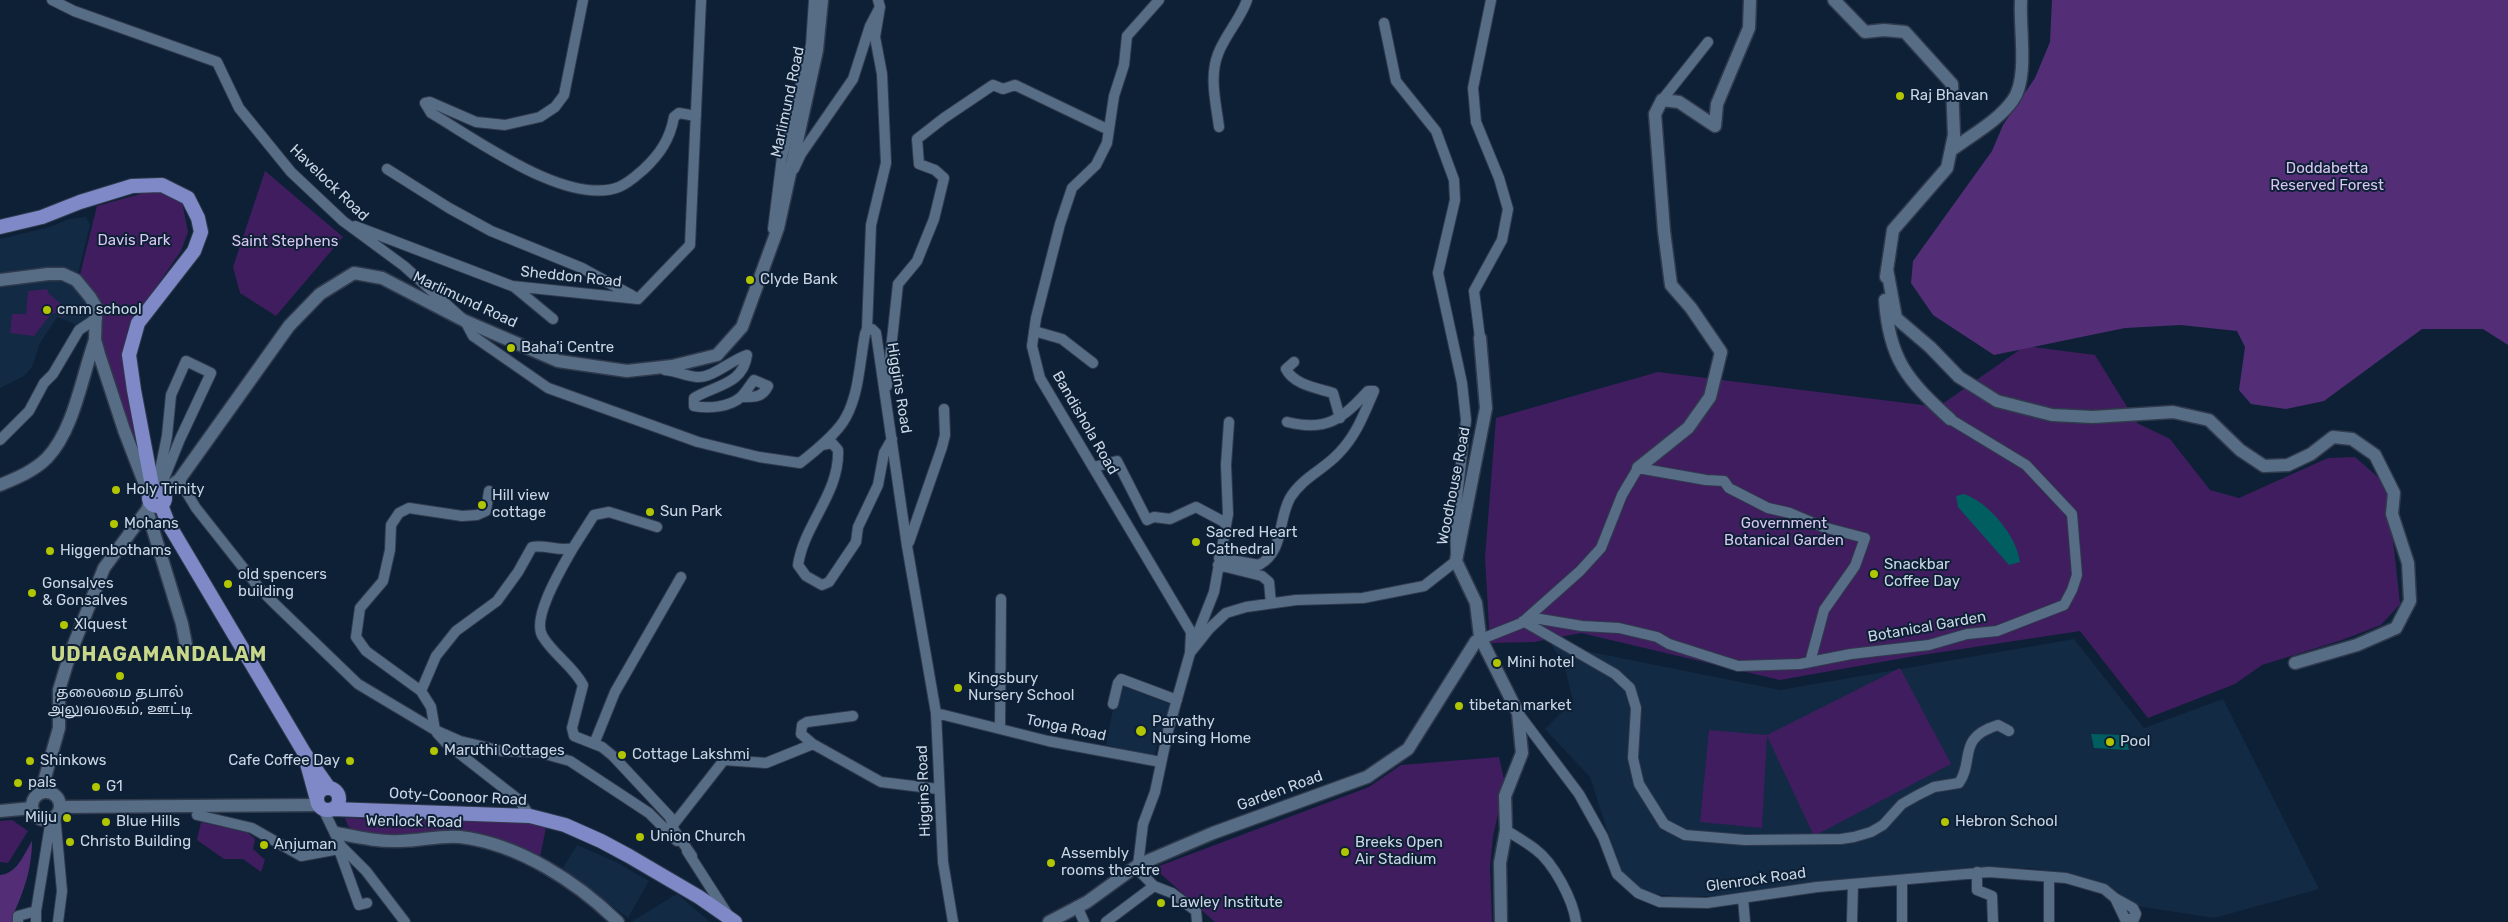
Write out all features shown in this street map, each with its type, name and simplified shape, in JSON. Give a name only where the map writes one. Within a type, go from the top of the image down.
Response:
[{"type":"highway","points":[[0,227],[42,217],[80,202],[132,186],[162,185],[188,198],[198,218],[201,232],[194,251],[138,323],[129,355],[155,497],[168,524],[305,754],[326,801]]},
{"type":"highway","name":"Ooty-Coonoor Road","points":[[326,801],[370,810],[530,816],[565,825],[601,841],[699,897],[732,920]]},
{"type":"street","name":"Havelock Road","points":[[52,0],[74,11],[217,62],[239,108],[291,172],[343,221],[404,266],[465,321]]},
{"type":"street","points":[[583,0],[564,95],[555,107],[540,117],[505,125],[476,122],[430,102],[426,103],[431,113],[537,175],[568,187],[583,190],[617,188],[629,182],[664,147],[671,134],[674,117],[679,113],[696,116]]},
{"type":"street","name":"Sheddon Road","points":[[343,221],[512,286],[638,299],[690,245],[701,0]]},
{"type":"street","points":[[773,237],[782,157],[811,45],[814,0]]},
{"type":"street","name":"Marlimund Road","points":[[41,792],[59,728],[59,690],[70,654],[104,568],[155,497],[179,480],[289,326],[320,294],[354,274],[382,278],[465,321],[558,361],[627,371],[644,367],[672,366],[717,355],[742,327],[773,237],[778,228],[817,50],[822,0]]},
{"type":"street","name":"Bandishola Road","points":[[1137,866],[1143,824],[1155,792],[1161,762],[1190,653],[1191,632],[1040,378],[1032,346],[1060,224],[1072,188],[1096,165],[1107,143],[1114,96],[1124,65],[1127,36],[1159,0]]},
{"type":"street","points":[[1219,127],[1213,75],[1218,54],[1243,13],[1247,0]]},
{"type":"street","points":[[1480,338],[1474,291],[1502,240],[1508,209],[1499,178],[1476,122],[1474,96],[1479,57],[1488,27],[1491,0]]},
{"type":"street","points":[[1662,100],[1679,102],[1696,111],[1716,126],[1716,104],[1749,28],[1750,0]]},
{"type":"street","points":[[1834,0],[1865,32],[1884,30],[1905,32],[1952,84],[1953,149],[1947,168],[1893,230],[1885,295],[1887,325],[1897,357],[1917,389],[1950,419]]},
{"type":"street","points":[[1953,149],[1996,118],[2014,99],[2020,81],[2022,64],[2021,0]]},
{"type":"street","points":[[786,188],[802,154],[853,79],[879,3]]},
{"type":"street","points":[[867,329],[871,225],[886,163],[882,74],[875,36],[879,3]]},
{"type":"street","points":[[1190,653],[1210,628],[1226,613],[1296,600],[1364,598],[1424,586],[1456,561],[1455,515],[1466,420],[1462,384],[1438,273],[1456,200],[1454,180],[1436,131],[1396,81],[1384,23]]},
{"type":"street","points":[[1638,468],[1688,428],[1710,397],[1721,352],[1691,308],[1671,285],[1655,114],[1662,100],[1708,42]]},
{"type":"street","points":[[886,397],[898,284],[917,261],[934,219],[944,178],[935,170],[919,164],[917,139],[993,84],[1002,89],[1015,85],[1109,130]]},
{"type":"street","points":[[387,169],[449,208],[491,231],[582,268],[638,299]]},
{"type":"street","points":[[1887,269],[1896,318],[1930,347],[1959,378],[1997,401],[2052,415],[2093,417],[2172,412],[2209,420],[2240,450],[2264,466],[2288,465],[2312,454],[2333,437],[2352,439],[2375,455],[2394,493],[2392,514],[2408,564],[2410,601],[2396,628],[2356,645],[2295,663]]},
{"type":"street","points":[[0,280],[63,274],[76,280],[90,297],[96,307],[98,318],[95,340],[66,429],[47,458],[21,477],[0,485]]},
{"type":"street","points":[[512,286],[553,319]]},
{"type":"street","points":[[0,440],[29,411],[44,383],[53,374],[79,330],[98,318]]},
{"type":"street","name":"Higgins Road","points":[[465,321],[473,336],[548,388],[670,432],[759,457],[800,463],[822,445],[846,418],[855,389],[867,329],[872,329],[876,333],[907,546],[936,713],[938,789],[943,862],[953,922]]},
{"type":"street","points":[[1034,331],[1062,339],[1093,363]]},
{"type":"street","name":"Woodhouse Road","points":[[1480,338],[1486,408],[1456,561],[1476,602],[1481,640],[1518,713]]},
{"type":"street","points":[[95,340],[124,430],[155,497],[188,655]]},
{"type":"street","points":[[644,367],[677,371],[698,377],[717,372],[734,359],[747,355],[746,366],[738,374],[722,386],[694,398],[694,406],[707,409],[741,397]]},
{"type":"street","points":[[186,360],[211,373],[155,497],[167,436],[171,395],[186,360]]},
{"type":"street","points":[[1294,362],[1286,369],[1290,376],[1302,383],[1333,393],[1340,418]]},
{"type":"street","points":[[1219,561],[1258,565],[1270,559],[1278,542],[1289,500],[1299,485],[1337,456],[1353,438],[1374,391],[1368,391],[1340,418],[1312,427],[1287,422]]},
{"type":"street","points":[[907,546],[942,447],[944,409]]},
{"type":"street","name":"Botanical Garden","points":[[1481,640],[1534,618],[1582,626],[1619,628],[1657,637],[1669,644],[1738,666],[1810,662],[1851,654],[1929,645],[1968,634],[1997,631],[2064,605],[2072,590],[2077,574],[2072,514],[2026,465],[1950,419]]},
{"type":"street","points":[[1190,653],[1214,592],[1228,514],[1226,465],[1229,422]]},
{"type":"street","points":[[822,445],[832,444],[838,450],[839,467],[831,489],[800,548],[798,565],[806,576],[822,585],[830,582],[856,542],[858,527],[878,485],[884,453],[892,439]]},
{"type":"street","points":[[1094,467],[1117,461],[1147,520],[1154,517],[1170,519],[1196,506],[1226,523]]},
{"type":"street","points":[[1638,468],[1724,481],[1729,488],[1768,508],[1790,513],[1823,527],[1865,538],[1855,566],[1824,610],[1810,662]]},
{"type":"street","name":"Botanical Garden","points":[[1523,621],[1580,570],[1600,548],[1622,495],[1638,468]]},
{"type":"street","points":[[179,480],[196,508],[260,589],[358,684],[435,730],[460,741],[502,751],[538,752],[570,762],[649,813],[692,856]]},
{"type":"street","points":[[489,491],[486,511],[478,515],[462,516],[409,508],[399,514],[391,525],[390,550],[383,581],[360,608],[356,638],[366,651],[421,691],[431,707],[435,730],[446,743],[519,800],[530,816]]},
{"type":"street","points":[[658,527],[609,512],[594,515],[573,548],[543,607],[539,625],[542,636],[583,685],[572,728],[574,736],[594,744],[613,756],[670,817],[673,825],[732,920]]},
{"type":"street","points":[[421,691],[436,656],[456,631],[497,601],[518,572],[532,547],[540,545],[567,550],[573,548]]},
{"type":"street","points":[[1219,561],[1262,576],[1268,582],[1272,603]]},
{"type":"street","points":[[594,744],[615,692],[681,576]]},
{"type":"street","points":[[1000,729],[1001,599]]},
{"type":"street","points":[[1523,621],[1615,674],[1630,688],[1636,708],[1633,758],[1639,784],[1651,807],[1664,824],[1685,835],[1745,840],[1841,839],[1870,832],[1893,817],[1902,804],[1918,794],[1934,787],[1959,783],[1964,776],[1970,746],[1987,728],[1998,725],[2009,731]]},
{"type":"street","name":"Garden Road","points":[[1049,922],[1077,906],[1137,866],[1213,833],[1367,777],[1408,749],[1481,640]]},
{"type":"street","points":[[1113,704],[1121,679],[1177,700]]},
{"type":"street","name":"Tonga Road","points":[[936,713],[1048,741],[1161,762]]},
{"type":"street","points":[[1501,922],[1500,863],[1506,830],[1505,796],[1522,753],[1518,713]]},
{"type":"street","name":"Glenrock Road","points":[[1518,713],[1579,794],[1603,836],[1617,874],[1638,893],[1660,902],[1707,903],[1817,887],[1977,872],[2066,878],[2104,889],[2115,898]]},
{"type":"street","points":[[853,716],[804,723],[801,729],[802,734],[813,744],[881,782],[938,789]]},
{"type":"street","points":[[673,825],[724,760],[766,763],[813,744]]},
{"type":"street","points":[[36,922],[36,911],[56,814],[58,797],[50,792],[41,792],[35,796],[32,808],[37,817],[56,814],[326,801],[341,846],[366,871],[405,922]]},
{"type":"street","points":[[0,811],[32,808]]},
{"type":"street","points":[[56,814],[62,891],[58,922]]},
{"type":"street","points":[[197,815],[252,828],[301,856],[339,849]]},
{"type":"street","points":[[1506,830],[1537,850],[1558,876],[1574,907],[1576,922]]},
{"type":"street","points":[[336,833],[339,849],[359,904],[367,903]]},
{"type":"street","name":"Wenlock Road","points":[[336,833],[373,840],[400,841],[459,837],[495,845],[553,872],[579,888],[618,922]]},
{"type":"street","points":[[1137,866],[1154,886],[1172,893],[1196,911],[1197,922]]},
{"type":"street","points":[[1977,872],[1977,890],[1992,896],[1993,922]]},
{"type":"street","points":[[2049,877],[2049,922]]},
{"type":"street","points":[[1902,880],[1902,922]]},
{"type":"street","points":[[1852,922],[1853,884]]},
{"type":"street","points":[[1106,922],[1154,886]]},
{"type":"street","points":[[1744,898],[1744,922]]},
{"type":"street","points":[[1077,906],[1084,922]]},
{"type":"street","points":[[18,922],[18,916],[36,911]]},
{"type":"shaded area","points":[[86,217],[90,225],[77,277],[0,278],[0,239],[50,227],[69,219]]},
{"type":"shaded area","name":"cmm school","points":[[63,279],[83,293],[93,317],[77,325],[57,317],[40,343],[32,367],[24,376],[0,388],[0,283]]},
{"type":"shaded area","points":[[1964,494],[1982,504],[2000,521],[2018,552],[2020,562],[2009,565],[1958,507],[1956,496]]},
{"type":"shaded area","name":"Hebron School","points":[[2074,639],[2144,728],[2223,699],[2319,889],[2214,918],[2137,906],[2115,890],[2065,873],[2029,868],[1883,876],[1732,895],[1687,897],[1642,893],[1621,873],[1590,777],[1545,729],[1573,701],[1565,668],[1551,644],[1780,690]]},
{"type":"shaded area","points":[[1118,684],[1170,704],[1154,756],[1106,745]]},
{"type":"shaded area","name":"Pool","points":[[2091,734],[2125,735],[2129,750],[2094,748]]},
{"type":"shaded area","points":[[577,845],[616,862],[649,881],[628,918],[563,868]]},
{"type":"shaded area","points":[[677,894],[710,922],[631,922]]},
{"type":"green space","name":"Doddabetta Reserved Forest","points":[[2052,0],[2508,0],[2508,345],[2483,329],[2422,329],[2324,401],[2286,409],[2251,404],[2239,390],[2245,347],[2237,331],[2181,325],[2125,328],[1994,355],[1933,315],[1911,283],[1913,261],[1992,151],[2003,125],[2035,78],[2050,42]]},
{"type":"green space","name":"Saint Stephens","points":[[265,171],[343,237],[276,316],[240,293],[233,267]]},
{"type":"green space","name":"Davis Park","points":[[151,191],[181,197],[188,232],[181,251],[128,328],[123,352],[140,455],[99,341],[101,321],[98,308],[79,279],[97,206]]},
{"type":"green space","name":"cmm school","points":[[47,289],[49,294],[66,308],[67,315],[61,317],[56,313],[51,314],[34,336],[10,333],[12,314],[26,314],[28,291]]},
{"type":"green space","name":"Government Botanical Garden","points":[[2025,346],[2095,355],[2137,423],[2170,439],[2210,490],[2239,498],[2328,458],[2355,457],[2387,485],[2400,604],[2381,625],[2342,640],[2262,665],[2235,684],[2148,718],[2080,631],[1909,657],[1780,680],[1581,633],[1534,642],[1490,643],[1485,558],[1496,418],[1658,372],[1938,407]]},
{"type":"green space","points":[[1900,668],[1951,764],[1814,836],[1767,736],[1762,828],[1700,822],[1709,730],[1767,735]]},
{"type":"green space","name":"Breeks Open Air Stadium","points":[[1499,757],[1505,784],[1493,836],[1490,867],[1492,922],[1215,922],[1154,868],[1369,787],[1401,765]]},
{"type":"green space","points":[[345,818],[547,823],[540,857],[504,844],[358,833],[348,826]]},
{"type":"green space","points":[[12,820],[28,831],[8,863],[0,862],[0,821]]},
{"type":"green space","points":[[201,822],[248,833],[255,839],[253,849],[265,860],[261,872],[243,859],[224,859],[197,840]]},
{"type":"green space","points":[[32,841],[28,876],[12,922],[0,922],[0,875],[6,874],[15,867]]},
{"type":"place","name":"Raj Bhavan","points":[[1900,96]]},
{"type":"place","name":"Clyde Bank","points":[[750,280]]},
{"type":"place","name":"cmm school","points":[[47,310]]},
{"type":"place","name":"Baha'i Centre","points":[[511,348]]},
{"type":"place","name":"Holy Trinity","points":[[116,490]]},
{"type":"place","name":"Hill view cottage","points":[[482,505]]},
{"type":"place","name":"Sun Park","points":[[650,512]]},
{"type":"place","name":"Mohans","points":[[114,524]]},
{"type":"place","name":"Sacred Heart Cathedral","points":[[1196,542]]},
{"type":"place","name":"Higgenbothams","points":[[50,551]]},
{"type":"place","name":"Snackbar Coffee Day","points":[[1874,574]]},
{"type":"place","name":"old spencers building","points":[[228,584]]},
{"type":"place","name":"Gonsalves & Gonsalves","points":[[32,593]]},
{"type":"place","name":"Xlquest","points":[[64,625]]},
{"type":"place","name":"Mini hotel","points":[[1497,663]]},
{"type":"place","name":"தலைமை தபால் அலுவலகம், ஊட்டி","points":[[120,676]]},
{"type":"place","name":"Kingsbury Nursery School","points":[[958,688]]},
{"type":"place","name":"tibetan market","points":[[1459,706]]},
{"type":"place","name":"Parvathy Nursing Home","points":[[1141,731]]},
{"type":"place","name":"Pool","points":[[2110,742]]},
{"type":"place","name":"Maruthi Cottages","points":[[434,751]]},
{"type":"place","name":"Cottage Lakshmi","points":[[622,755]]},
{"type":"place","name":"Shinkows","points":[[30,761]]},
{"type":"place","name":"Cafe Coffee Day","points":[[350,761]]},
{"type":"place","name":"pals","points":[[18,783]]},
{"type":"place","name":"G1","points":[[96,787]]},
{"type":"place","name":"Milju","points":[[67,818]]},
{"type":"place","name":"Blue Hills","points":[[106,822]]},
{"type":"place","name":"Hebron School","points":[[1945,822]]},
{"type":"place","name":"Union Church","points":[[640,837]]},
{"type":"place","name":"Christo Building","points":[[70,842]]},
{"type":"place","name":"Anjuman","points":[[264,845]]},
{"type":"place","name":"Breeks Open Air Stadium","points":[[1345,852]]},
{"type":"place","name":"Assembly rooms theatre","points":[[1051,863]]},
{"type":"place","name":"Lawley Institute","points":[[1161,903]]},
{"type":"district","name":"UDHAGAMANDALAM","points":[[159,655]]}]
